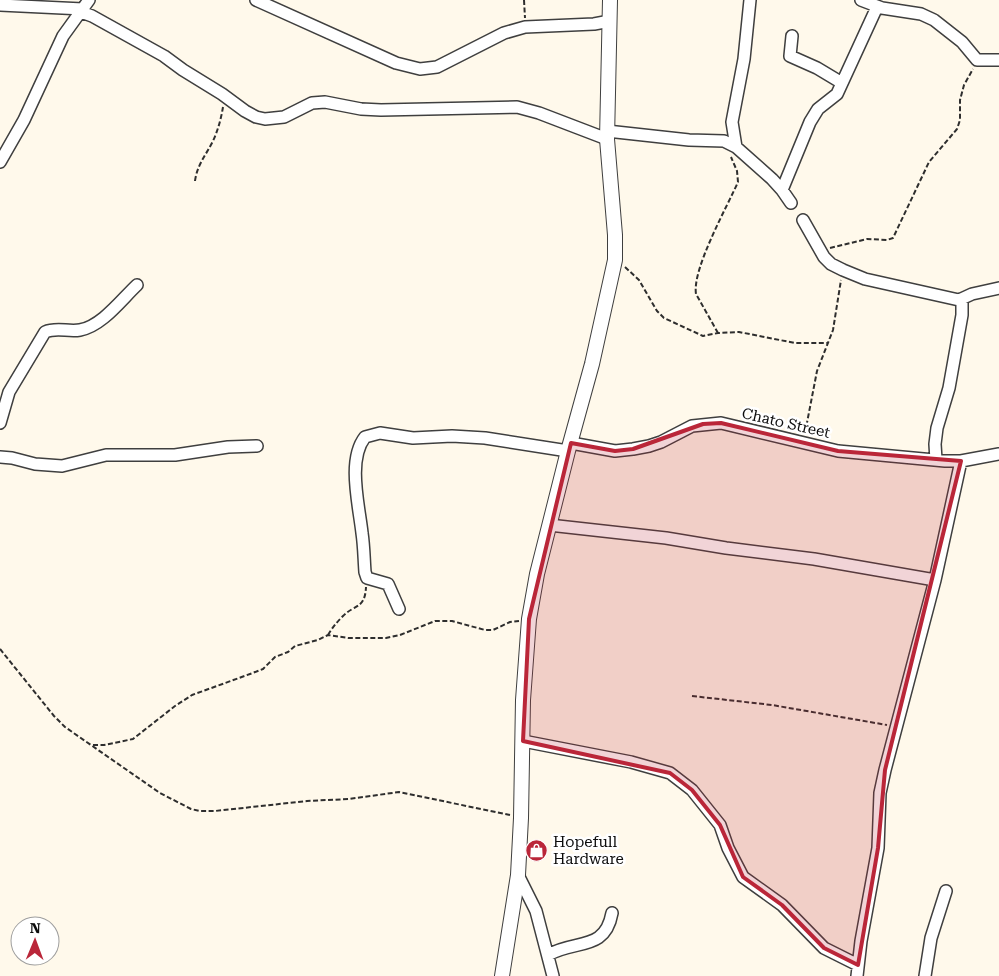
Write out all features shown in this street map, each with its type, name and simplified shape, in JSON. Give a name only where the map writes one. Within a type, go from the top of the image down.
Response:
[{"type":"street","points":[[256,0],[396,63],[420,69],[437,67],[504,33],[525,28],[594,24],[610,21]]},
{"type":"street","points":[[502,976],[518,875],[528,619],[549,525],[594,356],[615,260],[615,226],[608,135],[610,0]]},
{"type":"street","points":[[736,147],[732,122],[744,58],[750,0]]},
{"type":"street","points":[[861,0],[896,12],[921,14],[934,20],[962,42],[977,60],[999,60]]},
{"type":"street","points":[[0,5],[84,7],[92,16],[141,42],[227,98],[244,112],[265,119],[284,117],[312,103],[325,102],[374,110],[517,107],[539,112],[608,135],[724,141],[736,147],[782,190],[791,203]]},
{"type":"street","points":[[0,162],[24,120],[63,36],[84,7]]},
{"type":"street","points":[[782,190],[814,115],[822,105],[834,97],[877,7]]},
{"type":"street","points":[[792,36],[790,56],[817,68],[842,83]]},
{"type":"street","points":[[803,220],[831,264],[865,279],[956,300],[999,288]]},
{"type":"street","points":[[0,424],[6,399],[45,332],[79,330],[91,326],[106,316],[136,285]]},
{"type":"street","points":[[936,460],[937,428],[950,382],[962,315],[962,299]]},
{"type":"street","name":"Chato Street","points":[[367,578],[356,480],[356,461],[359,447],[365,437],[380,432],[413,438],[452,436],[485,438],[615,451],[662,442],[692,426],[721,423],[838,451],[936,460],[961,460],[999,454]]},
{"type":"street","points":[[0,457],[35,464],[62,466],[106,455],[175,455],[228,447],[257,446]]},
{"type":"street","points":[[523,742],[631,762],[670,773],[692,790],[720,825],[728,848],[743,877],[782,905],[824,948],[858,970],[878,848],[880,793],[934,580],[961,460]]},
{"type":"street","points":[[549,525],[666,538],[934,580]]},
{"type":"street","points":[[367,578],[388,584],[399,609]]},
{"type":"street","points":[[518,875],[536,911],[553,976]]},
{"type":"street","points":[[925,976],[932,938],[946,891]]},
{"type":"street","points":[[548,955],[556,950],[595,941],[603,936],[608,929],[612,913]]},
{"type":"path","points":[[524,0],[525,28]]},
{"type":"path","points":[[821,250],[839,248],[867,240],[887,240],[893,238],[929,162],[957,129],[960,120],[960,100],[964,85],[977,60]]},
{"type":"path","points":[[195,181],[199,165],[219,127],[227,98]]},
{"type":"path","points":[[718,333],[696,294],[695,287],[703,258],[738,182],[737,170],[724,141]]},
{"type":"path","points":[[615,260],[630,270],[639,280],[664,318],[702,336],[739,332],[795,342],[828,343]]},
{"type":"path","points":[[803,442],[816,372],[828,343],[836,316],[843,270]]},
{"type":"path","points":[[92,745],[104,745],[133,739],[192,695],[250,674],[263,668],[275,657],[288,652],[295,646],[318,640],[328,635],[344,615],[360,606],[366,593],[367,578]]},
{"type":"path","points":[[328,635],[348,638],[386,638],[400,635],[435,621],[452,621],[485,630],[493,630],[510,622],[528,619]]},
{"type":"path","points":[[0,650],[54,716],[65,726],[160,793],[183,805],[200,811],[223,811],[307,801],[350,799],[399,792],[521,818]]},
{"type":"path","points":[[692,696],[772,705],[897,726]]},
{"type":"highlighted area","points":[[721,423],[838,451],[961,461],[885,770],[878,848],[858,965],[824,948],[782,905],[743,877],[720,825],[692,790],[670,773],[523,741],[529,619],[571,443],[615,451],[633,449],[703,424]]},
{"type":"place","name":"Hopefull Hardware","points":[[537,851]]}]
